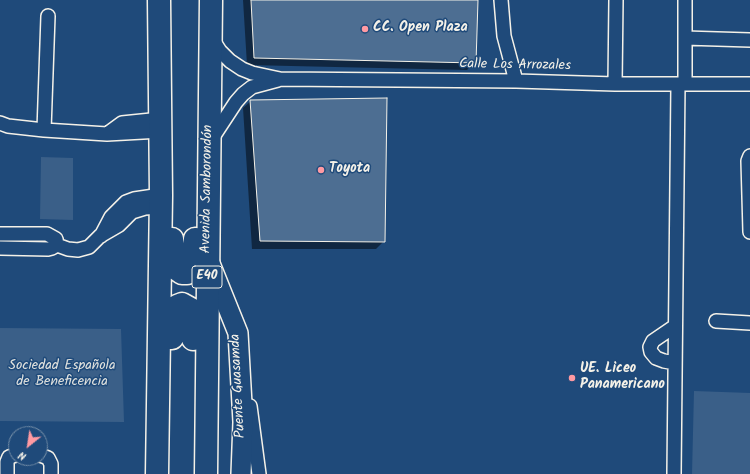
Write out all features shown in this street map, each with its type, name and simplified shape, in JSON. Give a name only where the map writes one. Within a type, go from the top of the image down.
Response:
[{"type":"highway","points":[[158,474],[161,201],[160,0]]},
{"type":"highway","name":"Avenida Samborondón","points":[[206,474],[208,143],[211,0]]},
{"type":"highway","points":[[161,201],[172,214],[172,246],[175,268],[182,273],[187,273],[193,262],[199,176],[208,143]]},
{"type":"highway","points":[[158,474],[172,384],[173,312],[177,306],[182,304],[191,308],[193,313],[195,423],[200,474]]},
{"type":"main road","name":"Puente Guasamda","points":[[207,256],[238,333],[243,422],[242,474]]},
{"type":"street","points":[[501,0],[504,36],[516,81]]},
{"type":"street","points":[[615,84],[616,0]]},
{"type":"street","points":[[674,474],[675,326],[681,84],[685,38],[685,0]]},
{"type":"street","points":[[44,130],[48,16]]},
{"type":"street","name":"Calle Los Arrozales","points":[[210,36],[220,51],[230,61],[242,69],[252,74],[280,80],[750,84]]},
{"type":"street","points":[[685,38],[750,40]]},
{"type":"street","name":"Calle Los Arrozales","points":[[208,143],[243,94],[252,87],[280,80]]},
{"type":"street","points":[[0,123],[8,126],[44,130],[107,134],[122,123],[160,125]]},
{"type":"street","points":[[749,159],[750,232]]},
{"type":"street","points":[[57,245],[68,249],[78,250],[89,247],[100,236],[119,225],[132,212],[161,201]]},
{"type":"street","points":[[0,234],[48,234],[56,239],[57,245]]},
{"type":"street","points":[[0,248],[48,249],[57,245]]},
{"type":"street","points":[[716,322],[750,323]]},
{"type":"street","points":[[675,326],[653,341],[650,346],[651,352],[656,358],[675,364]]},
{"type":"street","points":[[238,333],[259,474]]},
{"type":"street","points":[[48,458],[52,464],[52,474]]},
{"type":"street","points":[[7,474],[8,460]]},
{"type":"green space","points":[[41,157],[73,158],[73,220],[40,219]]},
{"type":"green space","name":"Sociedad Española de Beneficencia","points":[[0,328],[121,329],[124,422],[0,421]]},
{"type":"green space","points":[[694,391],[750,393],[750,474],[692,474]]},
{"type":"building","name":"CC. Open Plaza","points":[[251,0],[478,0],[476,63],[254,58]]},
{"type":"building","name":"Toyota","points":[[387,98],[385,242],[260,241],[250,100]]},
{"type":"place","name":"CC. Open Plaza","points":[[365,29]]},
{"type":"place","name":"Toyota","points":[[321,170]]},
{"type":"place","name":"UE. Liceo Panamericano","points":[[572,378]]}]
